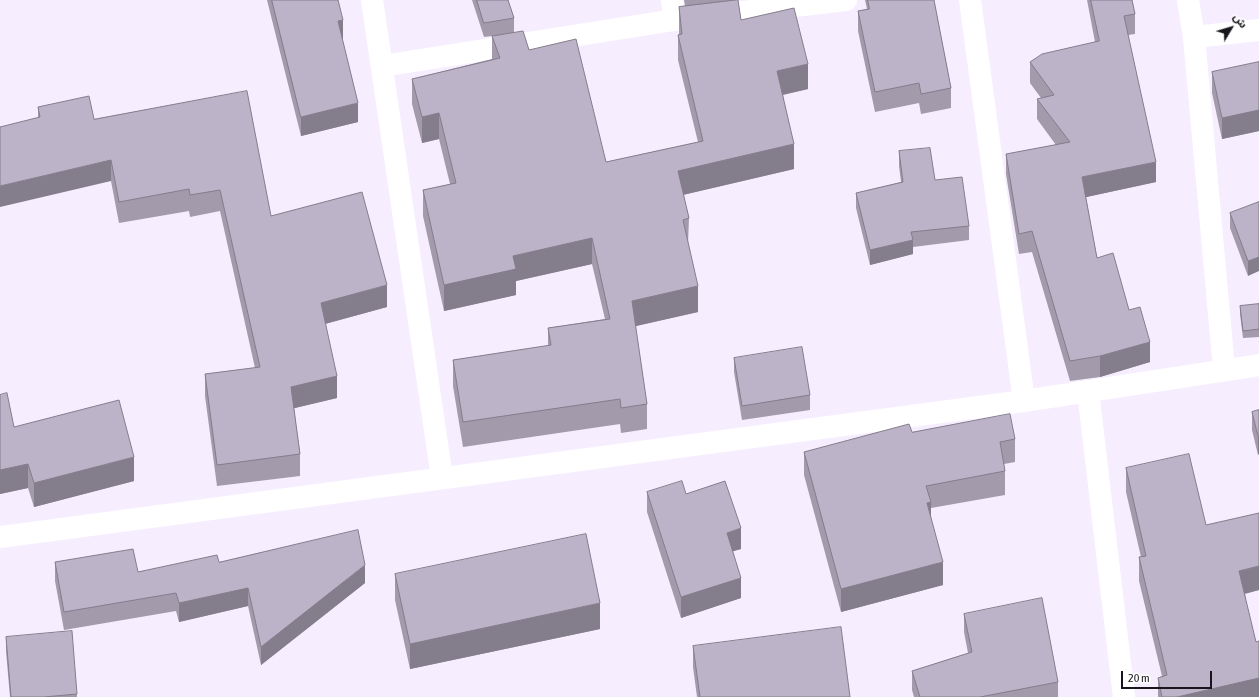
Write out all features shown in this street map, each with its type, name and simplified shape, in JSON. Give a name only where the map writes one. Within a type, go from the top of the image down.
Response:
[{"type":"street","points":[[372,0],[442,478]]},
{"type":"street","points":[[382,66],[673,10],[846,0]]},
{"type":"street","points":[[970,0],[1024,401]]},
{"type":"street","points":[[1188,0],[1194,37],[1224,369]]},
{"type":"street","points":[[1194,37],[1259,30]]},
{"type":"street","points":[[0,537],[1024,401],[1259,364]]},
{"type":"street","points":[[1088,391],[1124,697]]},
{"type":"building","points":[[272,0],[338,0],[343,20],[338,21],[358,103],[301,117]]},
{"type":"building","points":[[477,0],[508,0],[514,18],[484,23]]},
{"type":"building","points":[[738,0],[741,20],[794,8],[808,64],[777,71],[794,144],[678,171],[689,218],[683,220],[698,286],[632,301],[647,404],[621,408],[620,399],[463,422],[453,360],[551,345],[548,328],[610,319],[592,238],[513,256],[516,269],[444,285],[423,190],[456,183],[439,113],[422,117],[412,79],[500,58],[492,36],[523,31],[529,50],[576,39],[606,162],[703,141],[678,35],[682,34],[679,7]]},
{"type":"building","points":[[868,0],[934,0],[951,88],[921,94],[919,83],[875,92],[858,11],[869,9]]},
{"type":"building","points":[[1091,0],[1132,0],[1135,14],[1124,16],[1156,162],[1082,177],[1097,258],[1113,253],[1129,310],[1140,307],[1150,342],[1100,356],[1070,361],[1032,231],[1019,234],[1006,154],[1070,142],[1037,99],[1054,95],[1030,62],[1042,54],[1099,41]]},
{"type":"building","points":[[1259,62],[1259,110],[1222,118],[1212,72]]},
{"type":"building","points":[[247,91],[271,216],[362,192],[387,285],[321,303],[337,376],[291,387],[300,454],[217,465],[205,374],[260,367],[220,190],[190,195],[189,189],[119,202],[111,160],[0,186],[0,127],[40,117],[38,107],[89,96],[94,119]]},
{"type":"building","points":[[930,148],[935,180],[962,177],[969,226],[911,232],[913,240],[870,250],[856,193],[903,182],[899,151]]},
{"type":"building","points":[[1259,202],[1259,257],[1248,261],[1230,213]]},
{"type":"building","points":[[1259,304],[1259,329],[1243,331],[1240,306]]},
{"type":"building","points":[[802,347],[810,395],[742,406],[734,358]]},
{"type":"building","points":[[7,393],[14,427],[119,400],[134,457],[34,483],[28,464],[0,470],[0,395]]},
{"type":"building","points":[[1259,410],[1259,436],[1258,436],[1252,412]]},
{"type":"building","points":[[1010,414],[1015,439],[1000,442],[1005,471],[926,486],[931,502],[927,503],[943,562],[841,589],[804,452],[909,424],[912,432]]},
{"type":"building","points":[[1189,454],[1206,525],[1259,513],[1259,566],[1239,571],[1256,642],[1259,641],[1259,678],[1177,697],[1162,697],[1158,678],[1167,675],[1139,557],[1146,556],[1126,468]]},
{"type":"building","points":[[682,481],[686,494],[725,481],[741,528],[727,533],[741,578],[681,597],[647,492]]},
{"type":"building","points":[[358,530],[365,565],[261,647],[248,588],[179,603],[176,593],[64,612],[55,562],[133,549],[138,572],[217,555],[219,562]]},
{"type":"building","points":[[586,534],[600,603],[410,644],[395,574]]},
{"type":"building","points":[[1042,598],[1058,682],[980,697],[920,697],[912,671],[972,652],[964,614]]},
{"type":"building","points":[[841,627],[850,697],[700,697],[693,646]]},
{"type":"building","points":[[72,631],[77,694],[44,697],[11,697],[6,637]]}]
